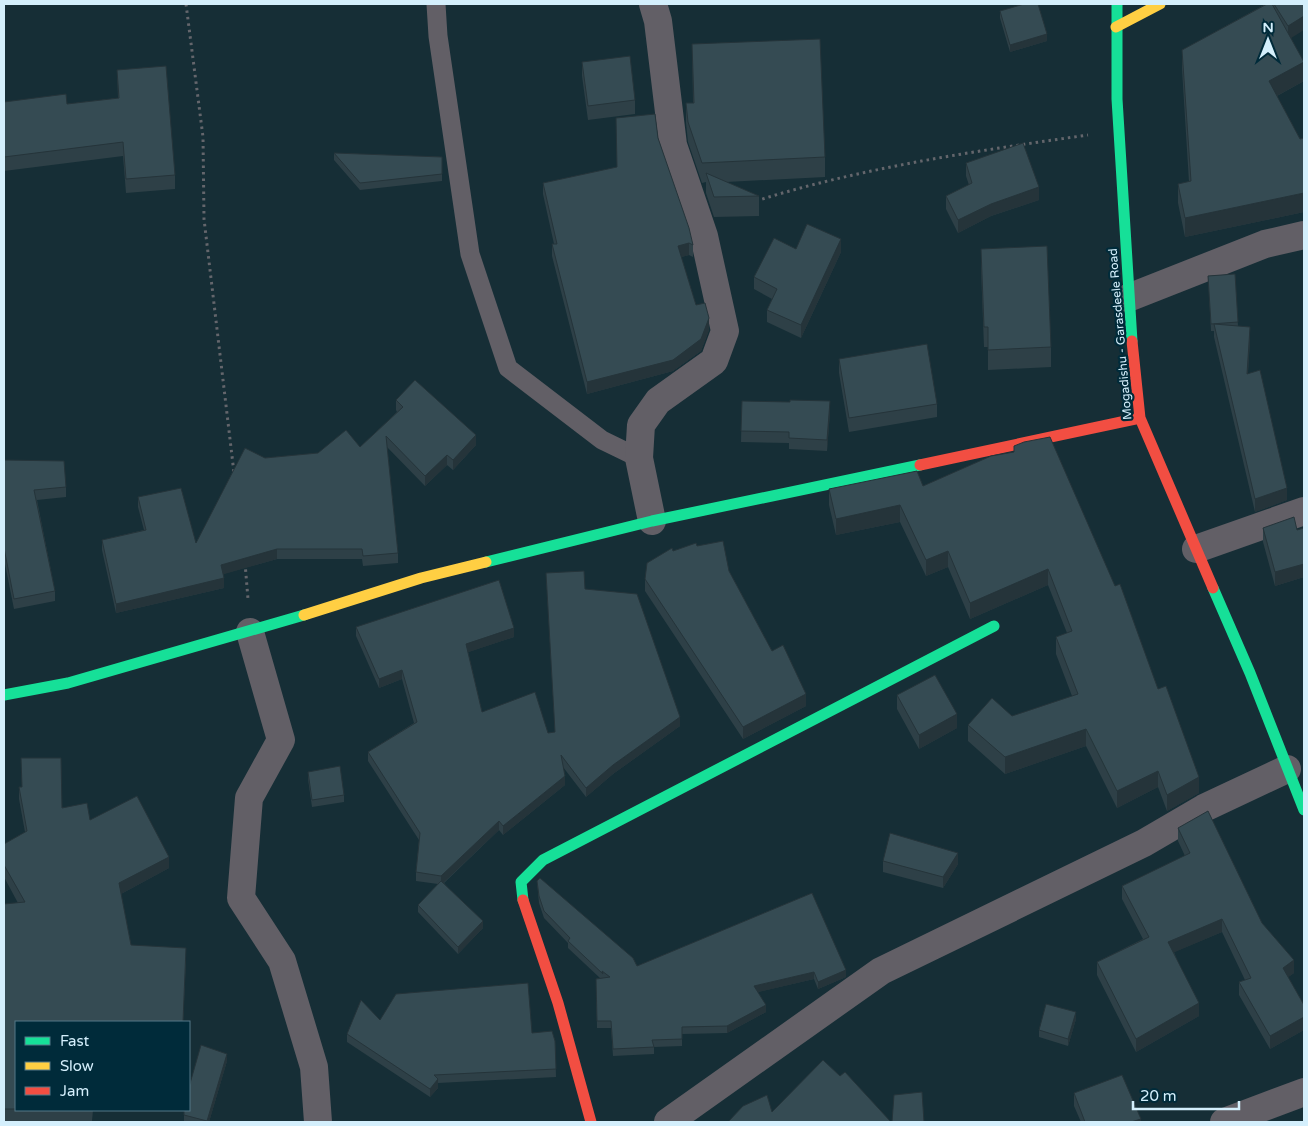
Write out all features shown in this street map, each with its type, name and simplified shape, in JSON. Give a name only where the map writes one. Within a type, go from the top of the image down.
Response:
[{"type":"street","points":[[652,521],[639,458],[641,424],[658,401],[714,361],[725,331],[704,236],[673,145],[658,21],[653,4]]},
{"type":"street","name":"Mogadishu - Garasdeele Road","points":[[1117,4],[1118,131],[1128,298],[1140,418],[1297,787]]},
{"type":"street","points":[[1116,27],[1160,4]]},
{"type":"street","points":[[1128,298],[1265,244],[1304,234]]},
{"type":"street","points":[[4,695],[68,682],[250,632],[421,578],[652,521],[1140,418]]},
{"type":"street","points":[[1196,548],[1304,511]]},
{"type":"street","points":[[591,1122],[558,1002],[524,908],[522,882],[543,860],[994,626]]},
{"type":"street","points":[[250,632],[281,740],[249,798],[241,898],[282,961],[314,1068],[318,1122]]},
{"type":"street","points":[[668,1122],[881,971],[1144,842],[1204,808],[1297,787]]},
{"type":"street","points":[[1224,1122],[1304,1092]]},
{"type":"lane","points":[[436,4],[438,36],[470,254],[508,368],[602,440],[639,458]]},
{"type":"path","points":[[186,4],[202,137],[204,219],[235,477]]},
{"type":"path","points":[[748,204],[810,184],[954,154],[1118,131]]},
{"type":"path","points":[[244,553],[250,632]]},
{"type":"building","points":[[1024,4],[1038,4],[1047,34],[1010,45],[1000,11]]},
{"type":"building","points":[[1267,4],[1272,4],[1304,62],[1269,81],[1300,139],[1304,138],[1304,193],[1185,218],[1178,184],[1191,181],[1182,50]]},
{"type":"building","points":[[1274,4],[1304,4],[1304,16],[1288,26]]},
{"type":"building","points":[[820,39],[825,157],[702,163],[688,122],[686,103],[694,103],[692,44]]},
{"type":"building","points":[[630,56],[635,100],[588,106],[582,62]]},
{"type":"building","points":[[166,66],[175,175],[126,179],[123,142],[4,157],[4,102],[66,94],[67,104],[119,98],[117,70]]},
{"type":"building","points":[[655,114],[658,138],[693,245],[689,243],[678,246],[696,305],[705,303],[709,318],[701,339],[673,360],[587,382],[552,244],[557,244],[543,183],[617,167],[616,118]]},
{"type":"building","points":[[1023,143],[1039,187],[991,204],[958,220],[946,196],[972,183],[966,163]]},
{"type":"building","points":[[334,153],[442,157],[442,174],[360,183]]},
{"type":"building","points":[[706,173],[759,196],[714,197]]},
{"type":"building","points":[[807,224],[841,239],[801,325],[767,310],[777,289],[754,277],[774,238],[796,249]]},
{"type":"building","points":[[1047,246],[1051,347],[988,350],[988,327],[984,327],[981,249]]},
{"type":"building","points":[[1235,274],[1238,322],[1211,324],[1208,276]]},
{"type":"building","points":[[1214,324],[1250,327],[1247,374],[1260,370],[1287,488],[1255,499]]},
{"type":"building","points":[[927,344],[937,404],[849,418],[839,359]]},
{"type":"building","points":[[415,380],[476,435],[453,460],[447,455],[425,476],[386,436],[398,553],[363,556],[362,549],[277,549],[221,565],[224,578],[116,604],[102,540],[146,530],[138,497],[181,488],[196,543],[245,448],[265,458],[318,453],[346,430],[360,447],[403,407],[396,400]]},
{"type":"building","points":[[790,400],[830,401],[827,440],[789,438],[789,432],[741,431],[742,401],[790,402]]},
{"type":"building","points":[[1050,437],[1115,586],[1120,584],[1158,689],[1166,686],[1199,777],[1167,795],[1158,771],[1117,791],[1086,729],[1005,757],[968,725],[992,698],[1012,716],[1078,694],[1056,637],[1072,631],[1048,569],[970,603],[948,551],[926,560],[900,505],[836,519],[829,489],[917,471],[923,486],[991,456],[1014,452],[1014,446],[1024,442]]},
{"type":"building","points":[[4,460],[64,461],[66,487],[34,490],[55,591],[14,599],[4,548]]},
{"type":"building","points":[[1294,517],[1297,530],[1304,528],[1304,564],[1275,572],[1263,528]]},
{"type":"building","points":[[723,541],[729,571],[772,651],[783,645],[806,694],[743,727],[645,579],[647,563],[672,548],[673,551],[696,543],[697,546]]},
{"type":"building","points":[[584,571],[585,589],[637,594],[680,717],[613,765],[586,788],[561,755],[565,776],[503,826],[499,821],[441,876],[416,872],[420,833],[368,752],[417,722],[402,670],[379,679],[356,627],[499,580],[514,628],[466,644],[482,712],[535,692],[548,733],[555,732],[546,573]]},
{"type":"building","points":[[935,675],[957,714],[919,735],[897,695]]},
{"type":"building","points":[[21,758],[61,758],[62,808],[87,803],[90,820],[137,796],[169,857],[119,883],[131,945],[186,948],[183,1021],[15,1021],[15,1109],[4,1109],[4,904],[25,902],[4,865],[4,844],[27,831],[19,787],[22,787]]},
{"type":"building","points":[[340,766],[344,795],[312,800],[308,772]]},
{"type":"building","points":[[1208,811],[1262,923],[1294,960],[1283,968],[1304,1005],[1304,1017],[1270,1036],[1239,982],[1251,978],[1222,919],[1168,942],[1199,1003],[1136,1039],[1097,962],[1149,937],[1122,886],[1190,853],[1178,828]]},
{"type":"building","points":[[890,833],[958,853],[943,877],[883,861]]},
{"type":"building","points":[[540,878],[633,958],[637,966],[812,893],[846,970],[818,982],[814,972],[754,986],[766,1005],[727,1026],[682,1027],[682,1039],[652,1040],[654,1047],[613,1049],[611,1021],[597,1021],[596,979],[610,977],[602,971],[603,974],[568,941],[570,938],[544,911],[537,881]]},
{"type":"building","points":[[441,881],[483,921],[458,947],[418,905]]},
{"type":"building","points":[[528,983],[532,1033],[552,1031],[555,1041],[556,1069],[434,1075],[438,1079],[430,1089],[347,1034],[361,1000],[380,1020],[396,994]]},
{"type":"building","points":[[1046,1004],[1076,1012],[1068,1039],[1039,1030]]},
{"type":"building","points":[[201,1045],[227,1054],[207,1121],[184,1115],[184,1111],[190,1111],[190,1084]]},
{"type":"building","points":[[823,1060],[840,1076],[845,1072],[891,1122],[728,1122],[743,1106],[767,1095],[772,1112]]},
{"type":"building","points":[[1122,1075],[1141,1119],[1131,1122],[1085,1122],[1074,1093]]},
{"type":"building","points":[[922,1092],[924,1122],[892,1122],[894,1095]]},
{"type":"traffic: fast","points":[[1117,4],[1117,99],[1132,341]]},
{"type":"traffic: fast","points":[[486,562],[652,521],[920,465]]},
{"type":"traffic: fast","points":[[1213,588],[1250,673],[1304,810]]},
{"type":"traffic: fast","points":[[4,695],[68,683],[304,615]]},
{"type":"traffic: fast","points":[[523,900],[521,882],[543,860],[994,626]]},
{"type":"traffic: slow","points":[[1116,27],[1160,4]]},
{"type":"traffic: slow","points":[[304,615],[421,578],[486,562]]},
{"type":"traffic: jam","points":[[1132,341],[1140,418],[1213,588]]},
{"type":"traffic: jam","points":[[920,465],[1140,418]]},
{"type":"traffic: jam","points":[[523,900],[558,1003],[591,1122]]}]
